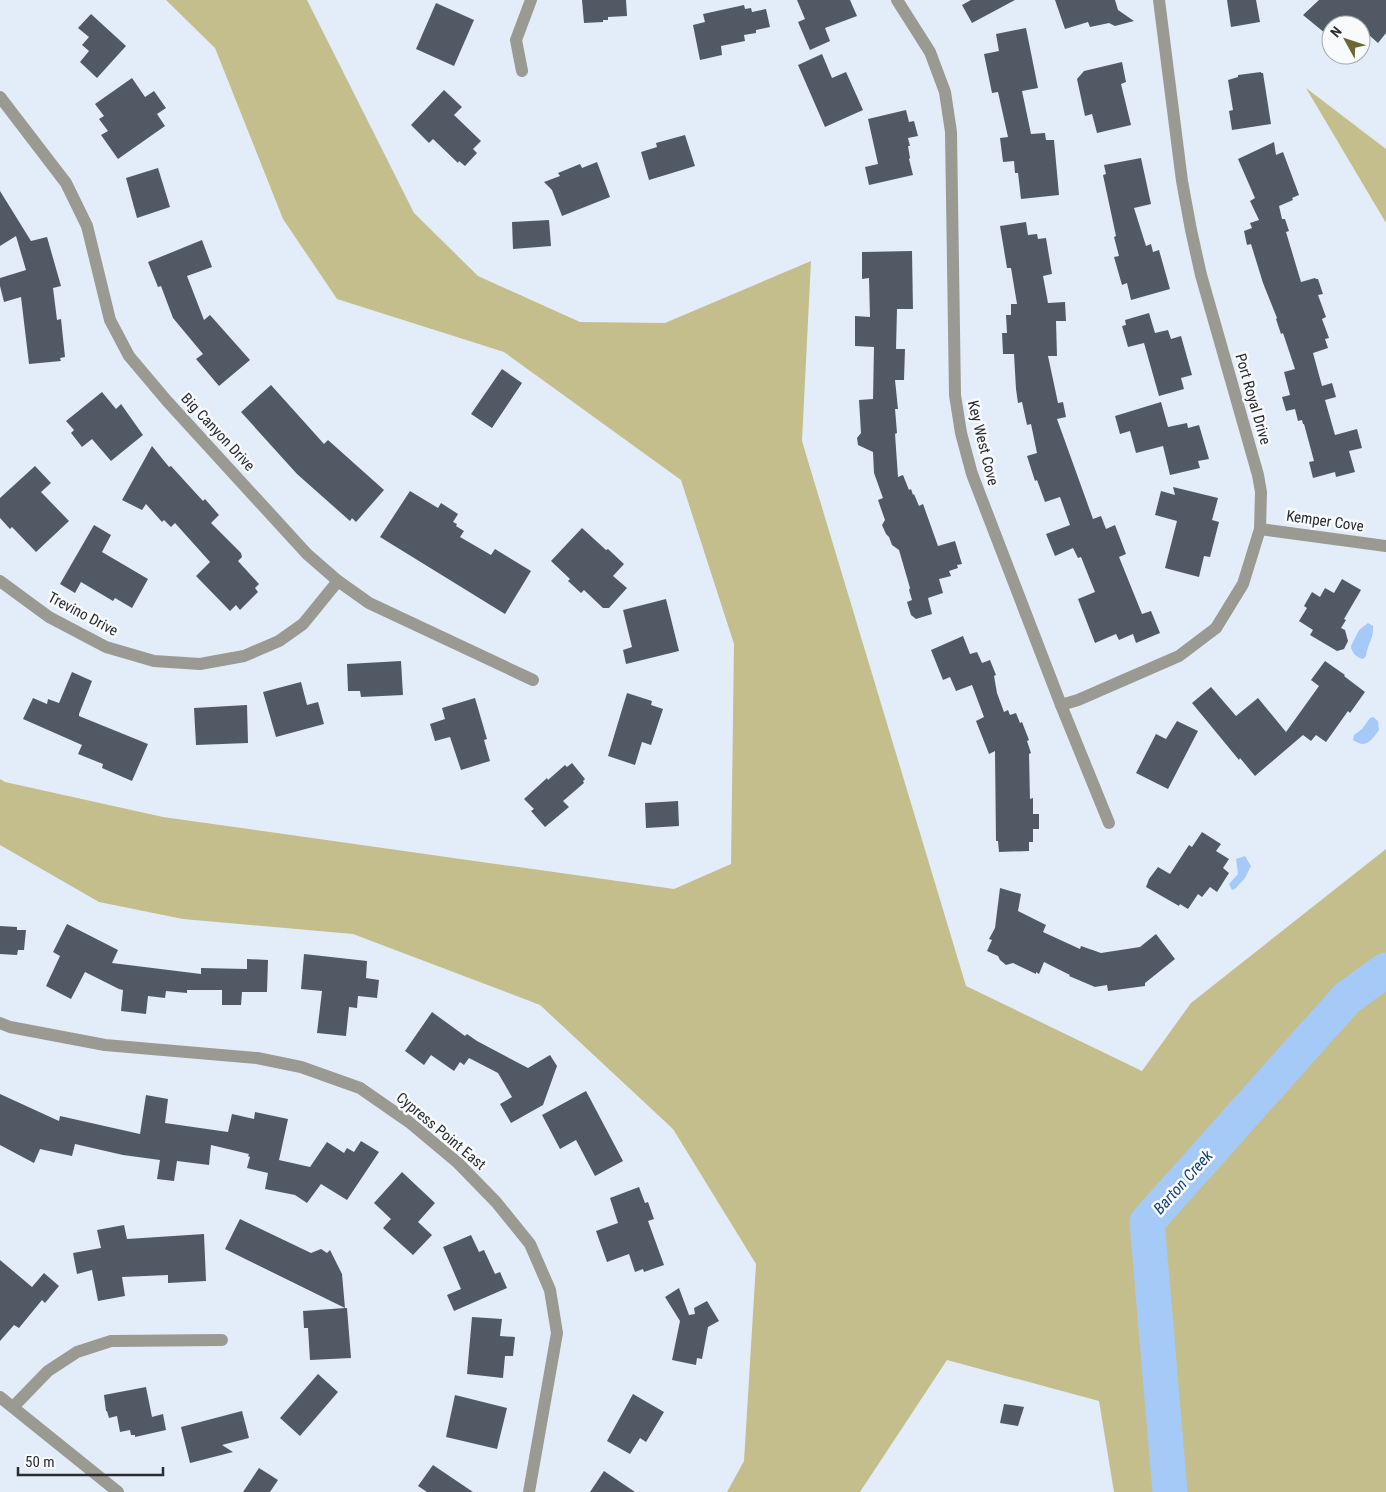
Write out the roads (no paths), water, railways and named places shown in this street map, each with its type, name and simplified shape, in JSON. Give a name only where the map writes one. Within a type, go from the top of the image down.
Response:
[{"type":"street","points":[[522,71],[516,40],[531,0]]},
{"type":"street","name":"Key West Cove","points":[[897,0],[930,52],[945,92],[951,132],[955,395],[961,433],[972,474],[1061,705],[1109,823]]},
{"type":"street","name":"Port Royal Drive","points":[[1061,705],[1078,700],[1179,656],[1216,628],[1243,584],[1260,529],[1261,492],[1258,475],[1201,275],[1191,230],[1182,181],[1159,0]]},
{"type":"street","name":"Big Canyon Drive","points":[[0,97],[66,183],[87,226],[110,320],[129,356],[307,554],[338,581],[369,603],[532,680]]},
{"type":"street","name":"Kemper Cove","points":[[1260,529],[1386,546]]},
{"type":"street","name":"Trevino Drive","points":[[0,582],[49,617],[106,648],[154,661],[200,664],[244,656],[279,641],[303,624],[338,581]]},
{"type":"street","name":"Cypress Point East","points":[[0,1023],[10,1027],[105,1045],[257,1058],[301,1067],[360,1088],[409,1122],[458,1163],[496,1202],[530,1244],[550,1290],[557,1333],[529,1492]]},
{"type":"street","points":[[13,1408],[48,1372],[77,1352],[86,1349],[111,1341],[222,1340]]},
{"type":"street","points":[[0,1397],[118,1492]]},
{"type":"water","points":[[1368,623],[1373,626],[1373,634],[1366,656],[1363,659],[1355,654],[1351,646],[1359,630]]},
{"type":"water","points":[[1373,717],[1378,721],[1379,730],[1373,737],[1365,744],[1353,740],[1354,735]]},
{"type":"water","points":[[1245,856],[1251,866],[1245,878],[1232,890],[1229,884],[1238,874],[1236,859]]},
{"type":"waterway","name":"Barton Creek","points":[[1170,1492],[1147,1222],[1347,998],[1386,970]]}]
